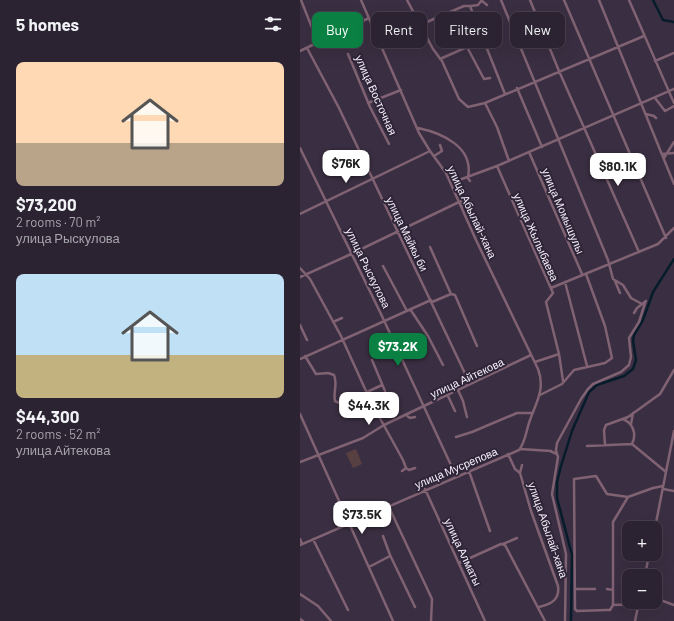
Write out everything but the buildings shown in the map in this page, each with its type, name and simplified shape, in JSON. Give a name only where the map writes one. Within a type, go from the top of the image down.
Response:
[{"type":"street","points":[[301,0],[312,28]]},
{"type":"street","name":"улица Абылай-хана","points":[[361,0],[417,128],[430,151],[444,170],[532,355],[540,375],[540,395],[520,449]]},
{"type":"street","points":[[407,0],[413,12]]},
{"type":"street","points":[[427,22],[464,6],[472,6],[482,0],[487,5]]},
{"type":"street","points":[[501,0],[557,140],[610,265],[614,280],[620,293]]},
{"type":"street","points":[[530,0],[559,71],[639,252]]},
{"type":"street","points":[[564,0],[666,238]]},
{"type":"street","points":[[599,0],[674,184]]},
{"type":"street","points":[[629,0],[674,105],[665,111],[654,98]]},
{"type":"street","points":[[472,6],[505,94]]},
{"type":"street","points":[[363,21],[369,18]]},
{"type":"street","points":[[427,37],[440,59],[462,104],[470,108],[644,36]]},
{"type":"street","points":[[300,51],[312,46]]},
{"type":"street","name":"улица Майкы би","points":[[307,48],[339,108],[397,232],[432,301],[470,384]]},
{"type":"street","points":[[440,59],[465,48]]},
{"type":"street","points":[[468,48],[484,79],[490,78]]},
{"type":"street","points":[[655,61],[674,52]]},
{"type":"street","name":"улица Восточная","points":[[348,54],[368,103],[389,144]]},
{"type":"street","points":[[517,88],[542,147]]},
{"type":"street","points":[[458,180],[509,161],[674,89]]},
{"type":"street","points":[[368,103],[401,90]]},
{"type":"street","points":[[484,103],[497,127],[509,161]]},
{"type":"street","points":[[646,114],[656,118]]},
{"type":"street","points":[[417,128],[441,134],[450,139],[462,151],[468,163],[468,177],[470,181]]},
{"type":"street","points":[[664,158],[674,142]]},
{"type":"street","points":[[434,156],[442,151],[440,145]]},
{"type":"street","name":"улица Рыскулова","points":[[300,148],[384,321],[456,476]]},
{"type":"street","points":[[300,214],[430,151]]},
{"type":"street","name":"улица Момышулы","points":[[529,152],[582,274],[580,276]]},
{"type":"street","points":[[662,154],[674,153]]},
{"type":"street","name":"улица Жылыбаева","points":[[497,166],[551,288],[553,295],[546,302],[564,381]]},
{"type":"street","points":[[444,170],[458,180],[463,203],[462,208]]},
{"type":"street","points":[[300,277],[352,254],[459,202]]},
{"type":"street","points":[[551,288],[658,244],[666,238],[674,228]]},
{"type":"street","points":[[430,247],[451,294],[456,296],[477,346]]},
{"type":"street","points":[[383,266],[409,310],[428,336],[442,365]]},
{"type":"street","points":[[300,268],[304,275],[310,279],[343,339],[367,392],[406,468],[409,470],[415,468]]},
{"type":"street","points":[[540,395],[562,384],[574,370],[609,361],[612,358],[612,351],[602,314],[586,274]]},
{"type":"street","points":[[614,280],[623,285],[631,298],[644,303]]},
{"type":"street","points":[[565,282],[587,366]]},
{"type":"street","points":[[300,358],[409,310],[451,294]]},
{"type":"street","points":[[634,313],[644,303]]},
{"type":"street","points":[[565,621],[566,554],[552,494],[558,461],[556,450],[580,399],[588,389],[597,383],[621,372],[629,365],[631,357],[629,338],[638,322],[644,303]]},
{"type":"street","points":[[333,322],[342,318]]},
{"type":"street","points":[[300,325],[307,340]]},
{"type":"street","points":[[535,362],[559,354]]},
{"type":"street","name":"улица Айтекова","points":[[300,462],[363,438],[384,425],[532,355]]},
{"type":"street","points":[[306,356],[316,374],[328,373],[334,375],[336,382],[333,392],[335,401],[342,404]]},
{"type":"street","points":[[372,360],[385,391]]},
{"type":"street","points":[[605,445],[604,428],[610,422],[623,419],[633,413],[660,394],[674,370]]},
{"type":"street","points":[[367,392],[382,385]]},
{"type":"street","points":[[458,390],[464,401],[467,417]]},
{"type":"street","points":[[448,396],[455,411]]},
{"type":"street","points":[[456,437],[472,432],[517,413],[533,413]]},
{"type":"street","points":[[632,444],[634,434],[631,424],[633,413]]},
{"type":"street","points":[[300,414],[317,455],[393,621]]},
{"type":"street","points":[[406,415],[408,418],[415,417]]},
{"type":"street","points":[[623,419],[631,424]]},
{"type":"street","points":[[656,521],[674,431]]},
{"type":"street","points":[[587,446],[632,444],[666,472]]},
{"type":"street","points":[[508,454],[520,449],[556,450]]},
{"type":"street","points":[[550,451],[557,454]]},
{"type":"street","name":"улица Абылай-хана","points":[[508,454],[515,469],[520,473],[531,511],[553,568],[559,590],[558,598],[539,607]]},
{"type":"street","name":"улица Мусрепова","points":[[301,544],[508,454]]},
{"type":"street","points":[[520,473],[522,465]]},
{"type":"street","points":[[402,471],[406,468]]},
{"type":"street","points":[[469,471],[490,531]]},
{"type":"street","points":[[622,604],[613,605],[612,608],[606,610],[575,609],[574,479],[596,476],[607,494],[628,498],[653,488],[663,488],[674,491]]},
{"type":"street","name":"улица Алматы","points":[[425,489],[485,621]]},
{"type":"street","points":[[613,605],[612,524],[628,498]]},
{"type":"street","points":[[388,505],[432,599],[431,621]]},
{"type":"street","points":[[383,536],[390,556],[415,607]]},
{"type":"street","points":[[459,563],[517,538]]},
{"type":"street","points":[[300,539],[301,544]]},
{"type":"street","points":[[313,539],[348,610]]},
{"type":"street","points":[[503,544],[539,607],[544,621]]},
{"type":"street","points":[[369,567],[390,556]]},
{"type":"street","points":[[576,589],[595,589]]},
{"type":"street","points":[[607,589],[613,590]]},
{"type":"street","points":[[300,594],[318,606],[331,621]]},
{"type":"street","points":[[662,601],[674,605]]},
{"type":"street","points":[[635,621],[638,609]]},
{"type":"street","points":[[300,620],[304,621]]},
{"type":"shaded area","points":[[356,449],[362,464],[353,468],[346,453]]},
{"type":"waterway","points":[[653,0],[663,20],[674,22]]},
{"type":"waterway","points":[[571,621],[572,555],[557,498],[557,482],[561,466],[572,431],[589,392],[597,385],[624,376],[633,369],[636,360],[633,341],[634,335],[643,320],[653,292],[674,259]]}]
